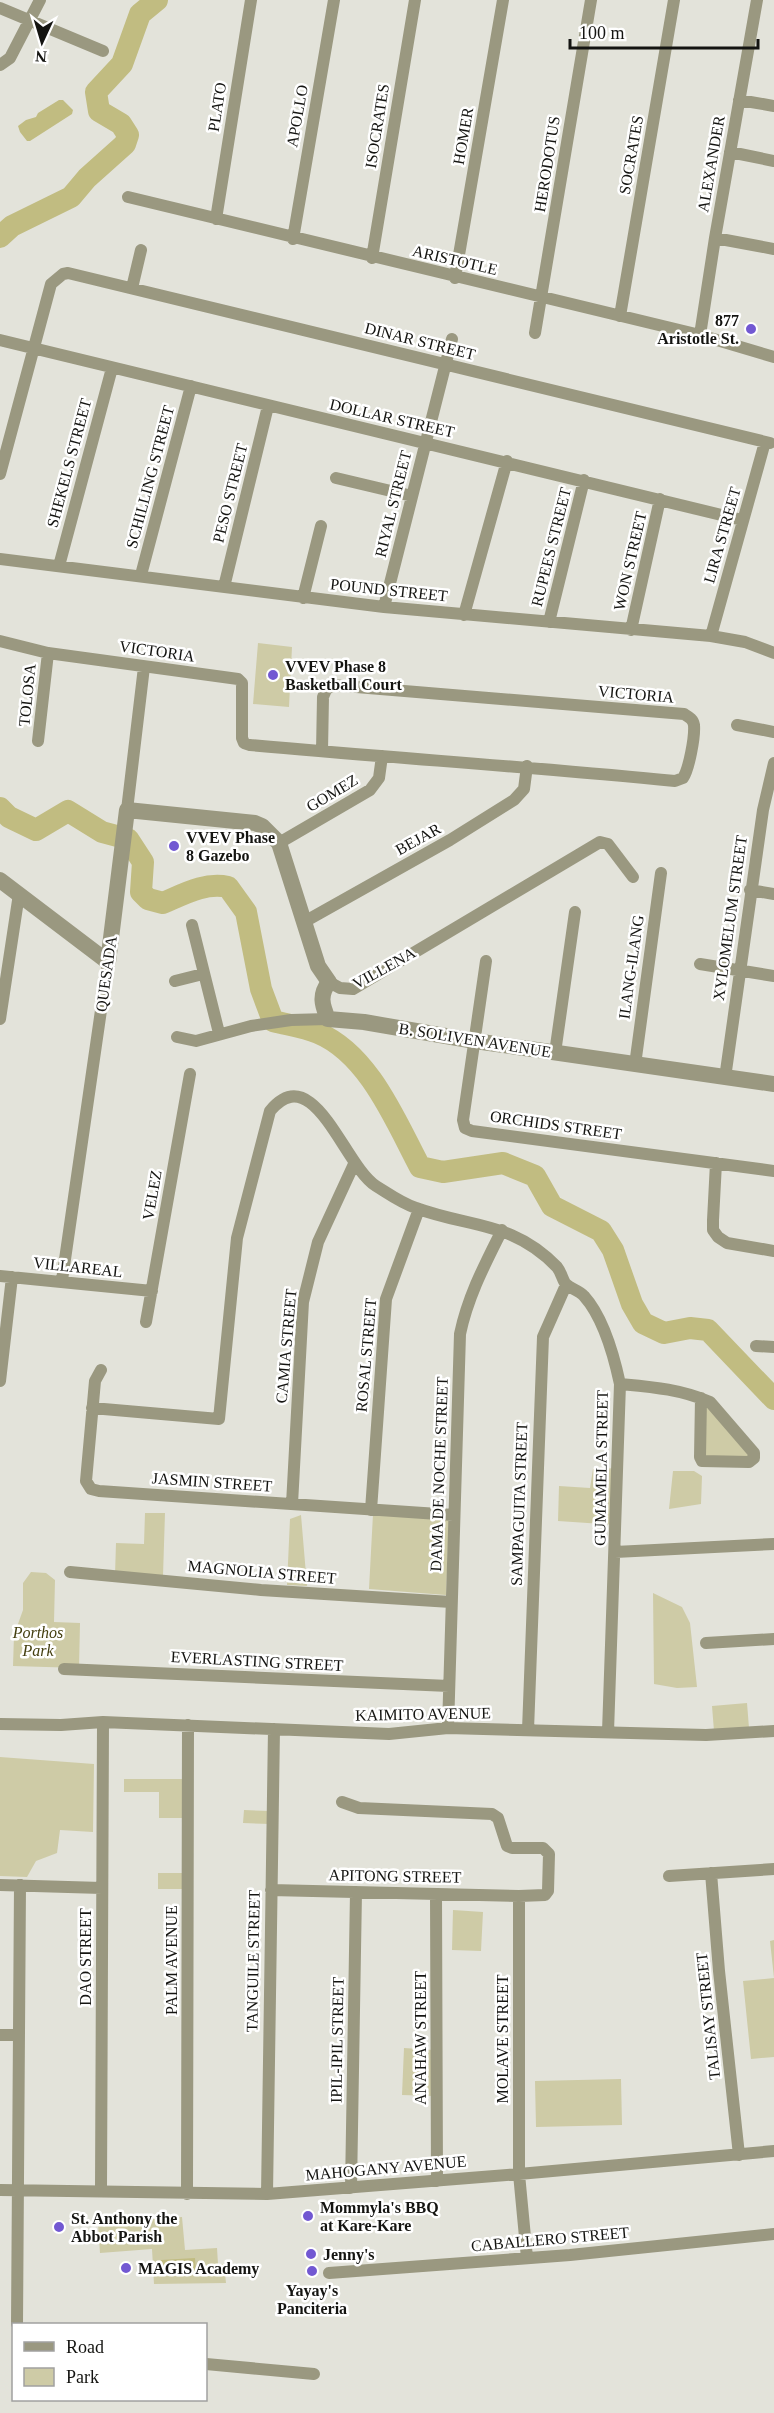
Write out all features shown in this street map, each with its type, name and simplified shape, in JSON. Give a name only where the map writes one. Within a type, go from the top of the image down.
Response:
[{"type":"street","points":[[0,65],[10,58],[40,0]]},
{"type":"street","name":"PLATO","points":[[216,219],[251,0]]},
{"type":"street","name":"APOLLO","points":[[293,238],[334,0]]},
{"type":"street","name":"ISOCRATES","points":[[372,258],[415,0]]},
{"type":"street","name":"HOMER","points":[[455,278],[503,0]]},
{"type":"street","name":"HERODOTUS","points":[[535,333],[591,0]]},
{"type":"street","name":"SOCRATES","points":[[620,316],[674,0]]},
{"type":"street","name":"ALEXANDER","points":[[700,335],[757,0]]},
{"type":"street","points":[[0,8],[103,51]]},
{"type":"street","points":[[739,100],[774,106]]},
{"type":"street","points":[[730,152],[774,160]]},
{"type":"street","name":"ARISTOTLE","points":[[128,197],[372,258],[700,335],[774,357]]},
{"type":"street","points":[[715,237],[774,249]]},
{"type":"street","points":[[132,288],[141,250]]},
{"type":"street","name":"DINAR STREET","points":[[33,348],[51,284],[63,274],[74,273],[767,442]]},
{"type":"street","name":"RIYAL STREET","points":[[384,607],[452,339]]},
{"type":"street","name":"DOLLAR STREET","points":[[0,340],[268,406],[507,461],[742,520]]},
{"type":"street","points":[[0,474],[33,348]]},
{"type":"street","name":"SHEKELS STREET","points":[[59,566],[112,368]]},
{"type":"street","name":"SCHILLING STREET","points":[[141,575],[191,386]]},
{"type":"street","name":"PESO STREET","points":[[224,587],[268,406]]},
{"type":"street","name":"LIRA STREET","points":[[711,636],[742,520],[767,442]]},
{"type":"street","points":[[464,615],[507,461]]},
{"type":"street","points":[[336,478],[412,496]]},
{"type":"street","name":"RUPEES STREET","points":[[549,622],[584,480]]},
{"type":"street","name":"WON STREET","points":[[631,630],[660,499]]},
{"type":"street","points":[[303,598],[321,526]]},
{"type":"street","name":"POUND STREET","points":[[0,559],[384,607],[711,636],[745,642],[774,653]]},
{"type":"street","name":"VICTORIA","points":[[0,641],[48,653],[238,679],[242,683],[244,743],[322,751],[382,756],[527,766],[675,781],[683,778],[687,771],[694,725],[690,717],[684,714],[332,685],[323,697],[322,751]]},
{"type":"street","name":"TOLOSA","points":[[38,741],[48,653]]},
{"type":"street","name":"QUESADA","points":[[62,1281],[108,962],[144,667]]},
{"type":"street","points":[[737,725],[774,732]]},
{"type":"street","name":"GOMEZ","points":[[279,843],[370,790],[379,778],[382,756]]},
{"type":"street","name":"XYLOMELUM STREET","points":[[724,1078],[750,890],[768,810],[774,763]]},
{"type":"street","name":"BEJAR","points":[[304,922],[450,840],[514,800],[524,789],[527,766]]},
{"type":"street","points":[[126,817],[255,823],[262,826],[279,843]]},
{"type":"street","name":"VILLENA","points":[[279,843],[318,966],[329,982],[340,988],[353,989],[600,842],[608,844],[633,877]]},
{"type":"street","name":"ILANG-ILANG","points":[[635,1065],[661,873]]},
{"type":"street","points":[[0,880],[108,962]]},
{"type":"street","points":[[750,890],[774,894]]},
{"type":"street","points":[[0,1019],[19,894]]},
{"type":"street","points":[[555,1053],[575,912]]},
{"type":"street","points":[[192,925],[219,1033]]},
{"type":"street","name":"ORCHIDS STREET","points":[[486,961],[464,1120],[465,1128],[472,1131],[774,1171]]},
{"type":"street","points":[[700,964],[774,976]]},
{"type":"street","points":[[175,981],[203,974]]},
{"type":"street","points":[[328,1019],[322,1003],[323,990],[329,982]]},
{"type":"street","name":"B. SOLIVEN AVENUE","points":[[177,1037],[196,1041],[251,1026],[291,1020],[328,1019],[364,1022],[475,1041],[774,1084]]},
{"type":"street","name":"VELEZ","points":[[146,1322],[190,1074]]},
{"type":"street","name":"GUMAMELA STREET","points":[[92,1408],[219,1419],[237,1238],[270,1111],[279,1101],[299,1095],[307,1099],[321,1112],[354,1164],[372,1184],[403,1203],[419,1209],[502,1230],[527,1242],[558,1269],[566,1285],[583,1294],[593,1310],[614,1355],[620,1384],[608,1732]]},
{"type":"street","points":[[716,1163],[713,1230],[727,1243],[774,1251]]},
{"type":"street","name":"CAMIA STREET","points":[[292,1504],[303,1302],[318,1242],[354,1164]]},
{"type":"street","name":"ROSAL STREET","points":[[370,1510],[386,1299],[419,1209]]},
{"type":"street","name":"DAMA DE NOCHE STREET","points":[[448,1728],[460,1334],[465,1310],[476,1282],[502,1230]]},
{"type":"street","points":[[0,1373],[6,1277]]},
{"type":"street","name":"VILLAREAL","points":[[6,1277],[152,1291]]},
{"type":"street","name":"SAMPAGUITA STREET","points":[[528,1730],[543,1337],[566,1285]]},
{"type":"street","points":[[756,1346],[774,1347]]},
{"type":"street","name":"JASMIN STREET","points":[[101,1370],[95,1381],[92,1408],[86,1481],[91,1489],[453,1515]]},
{"type":"street","points":[[620,1384],[667,1388],[701,1398],[710,1402],[754,1453],[754,1458],[749,1462],[702,1461],[700,1457],[701,1398]]},
{"type":"street","points":[[615,1552],[774,1544]]},
{"type":"street","name":"MAGNOLIA STREET","points":[[70,1572],[261,1590],[451,1602]]},
{"type":"street","points":[[706,1643],[774,1639]]},
{"type":"street","name":"EVERLASTING STREET","points":[[64,1669],[449,1686]]},
{"type":"street","name":"KAIMITO AVENUE","points":[[0,1724],[62,1725],[103,1722],[388,1734],[448,1728],[706,1735],[774,1731]]},
{"type":"street","name":"DAO STREET","points":[[101,2191],[103,1722]]},
{"type":"street","name":"PALM AVENUE","points":[[187,2194],[188,1725]]},
{"type":"street","name":"TANGUILE STREET","points":[[267,2194],[274,1728]]},
{"type":"street","points":[[342,1802],[359,1808],[492,1814],[498,1818],[507,1846],[543,1848],[549,1854],[545,1895],[519,1896]]},
{"type":"street","points":[[669,1876],[774,1869]]},
{"type":"street","name":"TALISAY STREET","points":[[711,1873],[739,2155]]},
{"type":"street","points":[[0,1885],[102,1888]]},
{"type":"street","points":[[16,2323],[20,1886]]},
{"type":"street","name":"APITONG STREET","points":[[271,1890],[519,1896]]},
{"type":"street","name":"IPIL-IPIL STREET","points":[[351,2188],[356,1892]]},
{"type":"street","name":"ANAHAW STREET","points":[[436,1894],[436,2181]]},
{"type":"street","name":"MOLAVE STREET","points":[[519,1896],[519,2175],[527,2258]]},
{"type":"street","points":[[0,2035],[20,2035]]},
{"type":"street","name":"MAHOGANY AVENUE","points":[[0,2190],[267,2194],[519,2175],[774,2151]]},
{"type":"street","name":"CABALLERO STREET","points":[[329,2273],[527,2258],[774,2234]]},
{"type":"street","points":[[207,2364],[314,2374]]},
{"type":"green space","name":"VVEV Phase 8 Basketball Court","points":[[258,643],[292,647],[289,707],[253,704]]},
{"type":"green space","points":[[704,1403],[751,1453],[748,1459],[704,1457]]},
{"type":"green space","points":[[620,1468],[617,1525],[558,1521],[559,1486],[590,1488],[593,1469]]},
{"type":"green space","points":[[673,1471],[694,1471],[702,1476],[701,1504],[669,1509]]},
{"type":"green space","points":[[145,1513],[165,1513],[163,1576],[115,1575],[116,1543],[144,1544]]},
{"type":"green space","points":[[373,1514],[449,1520],[446,1595],[369,1589]]},
{"type":"green space","points":[[301,1515],[307,1586],[287,1585],[290,1519]]},
{"type":"green space","name":"Porthos Park","points":[[31,1572],[46,1573],[55,1580],[54,1622],[80,1623],[79,1668],[13,1666],[14,1635],[23,1610],[23,1583]]},
{"type":"green space","points":[[653,1593],[682,1607],[690,1623],[697,1687],[677,1688],[654,1684]]},
{"type":"green space","points":[[747,1703],[749,1728],[714,1731],[712,1706]]},
{"type":"green space","points":[[0,1757],[94,1764],[93,1832],[60,1830],[57,1853],[36,1861],[27,1877],[0,1876]]},
{"type":"green space","points":[[124,1779],[187,1779],[188,1818],[159,1818],[159,1792],[124,1792]]},
{"type":"green space","points":[[244,1810],[270,1811],[270,1824],[243,1823]]},
{"type":"green space","points":[[158,1873],[186,1873],[186,1889],[158,1889]]},
{"type":"green space","points":[[453,1910],[483,1912],[481,1951],[452,1950]]},
{"type":"green space","points":[[774,1940],[774,1978],[770,1941]]},
{"type":"green space","points":[[774,1978],[774,2057],[751,2059],[743,1981]]},
{"type":"green space","points":[[404,2048],[434,2050],[432,2096],[402,2095]]},
{"type":"green space","points":[[621,2079],[622,2125],[536,2127],[535,2081]]},
{"type":"green space","points":[[182,2217],[185,2250],[217,2248],[218,2264],[224,2264],[226,2283],[154,2284],[152,2249],[100,2253],[98,2223]]},
{"type":"shaded area","points":[[59,100],[63,100],[73,110],[72,114],[27,141],[18,126],[36,117],[38,113]]},
{"type":"shaded area","points":[[195,2258],[196,2272],[162,2274],[161,2260]]},
{"type":"waterway","points":[[0,237],[12,226],[71,197],[87,178],[125,144],[128,135],[121,124],[99,111],[96,92],[122,64],[140,14],[157,0]]},
{"type":"waterway","points":[[0,808],[9,817],[36,830],[68,811],[102,832],[128,839],[143,862],[141,892],[148,899],[163,903],[203,887],[228,887],[246,912],[261,989],[273,1021],[318,1033],[336,1043],[352,1056],[391,1110],[420,1167],[443,1172],[503,1163],[535,1176],[552,1206],[601,1231],[613,1250],[632,1304],[643,1323],[664,1333],[690,1328],[708,1330],[774,1399]]},
{"type":"place","name":"877 Aristotle St.","points":[[751,329]]},
{"type":"place","name":"VVEV Phase 8 Basketball Court","points":[[273,675]]},
{"type":"place","name":"VVEV Phase 8 Gazebo","points":[[174,846]]},
{"type":"place","name":"Mommyla's BBQ at Kare-Kare","points":[[308,2216]]},
{"type":"place","name":"St. Anthony the Abbot Parish","points":[[59,2227]]},
{"type":"place","name":"Jenny's","points":[[311,2254]]},
{"type":"place","name":"MAGIS Academy","points":[[126,2268]]},
{"type":"place","name":"Yayay's Panciteria","points":[[312,2271]]}]
